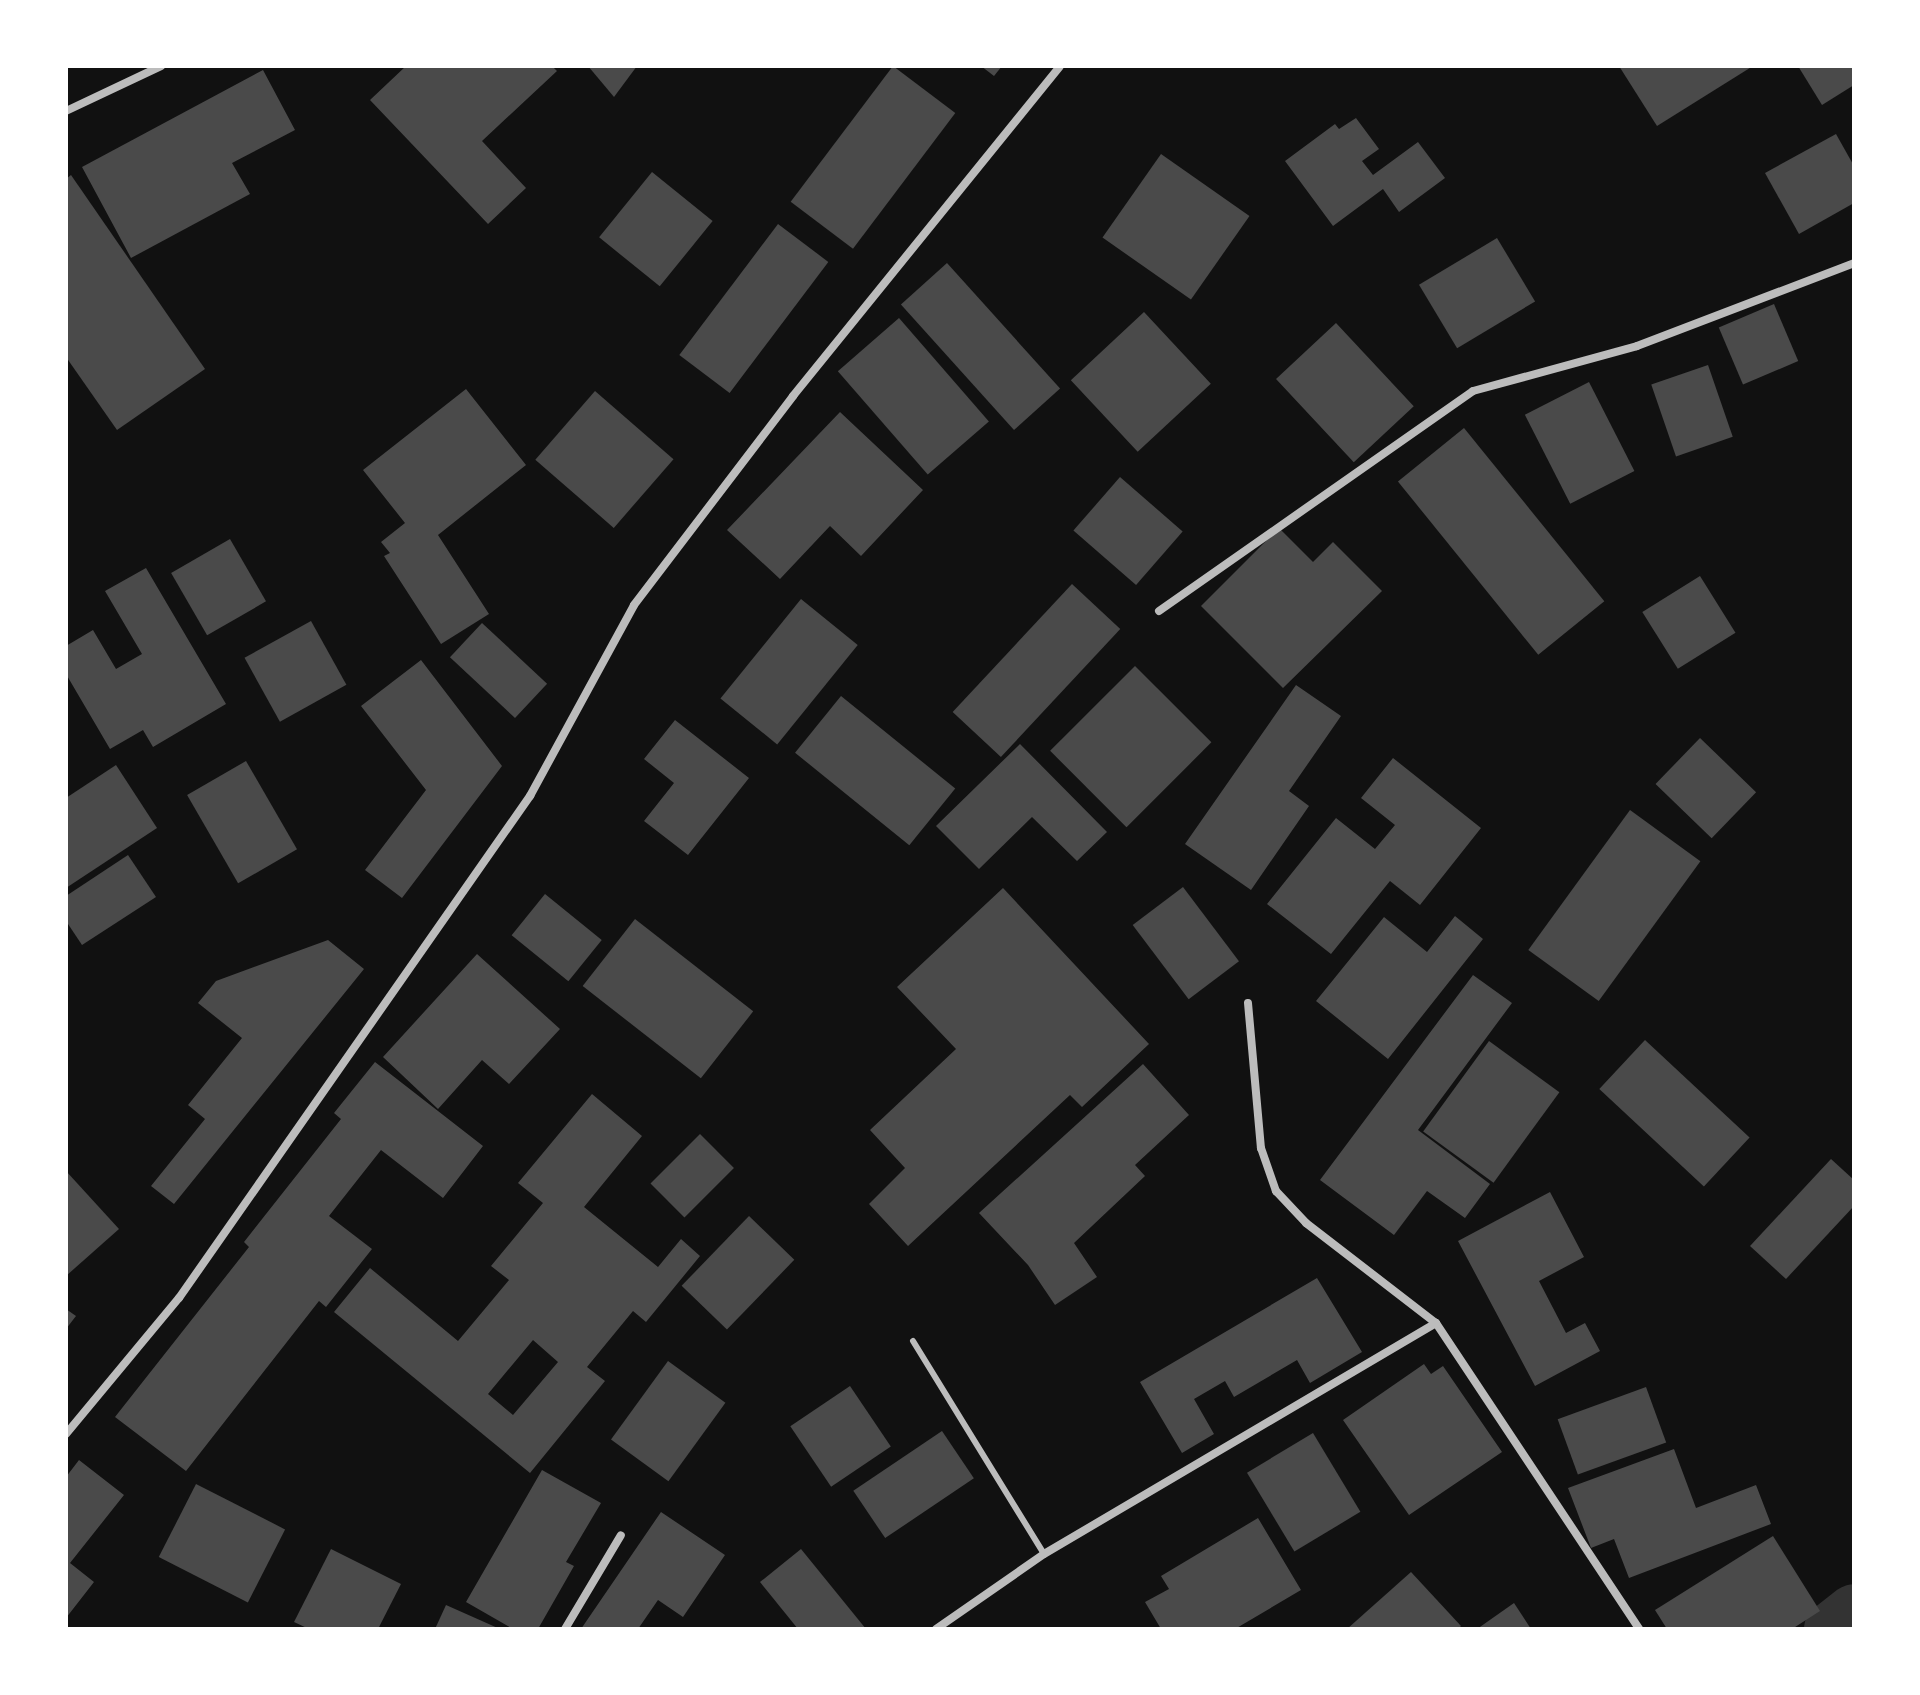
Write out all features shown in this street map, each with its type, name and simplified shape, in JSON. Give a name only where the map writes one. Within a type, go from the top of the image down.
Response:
[{"type":"street","points":[[66,111],[161,66]]},
{"type":"street","points":[[66,1434],[179,1298],[530,796],[634,605],[793,396],[1060,66]]},
{"type":"street","points":[[1159,611],[1473,391],[1637,346],[1854,263]]},
{"type":"street","points":[[1248,1003],[1261,1148],[1276,1191],[1306,1223],[1436,1323],[1639,1629]]},
{"type":"street","points":[[936,1629],[1044,1554],[1436,1323]]},
{"type":"street","points":[[565,1629],[621,1535]]},
{"type":"lane","points":[[913,1341],[1044,1554]]},
{"type":"building","points":[[406,66],[552,66],[557,71],[482,141],[526,188],[488,224],[370,100]]},
{"type":"building","points":[[588,66],[637,66],[614,97]]},
{"type":"building","points":[[893,66],[955,113],[853,249],[791,202]]},
{"type":"building","points":[[981,66],[1002,66],[994,76]]},
{"type":"building","points":[[1619,66],[1753,66],[1657,126]]},
{"type":"building","points":[[1798,66],[1854,66],[1854,85],[1822,105]]},
{"type":"building","points":[[263,70],[295,130],[232,163],[250,194],[131,258],[82,167]]},
{"type":"building","points":[[1356,118],[1379,149],[1362,161],[1373,175],[1418,142],[1445,178],[1399,212],[1383,189],[1333,226],[1285,161],[1335,124],[1339,129]]},
{"type":"building","points":[[1836,134],[1854,166],[1854,203],[1799,234],[1765,173]]},
{"type":"building","points":[[1161,154],[1249,216],[1191,299],[1102,238]]},
{"type":"building","points":[[652,172],[713,221],[660,286],[599,237]]},
{"type":"building","points":[[71,175],[205,369],[117,430],[66,357],[66,179]]},
{"type":"building","points":[[778,224],[828,262],[730,393],[679,355]]},
{"type":"building","points":[[1497,238],[1535,301],[1457,348],[1419,285]]},
{"type":"building","points":[[947,263],[1060,389],[1014,430],[901,304]]},
{"type":"building","points":[[1774,304],[1798,361],[1743,385],[1719,327]]},
{"type":"building","points":[[1144,312],[1211,384],[1138,452],[1071,380]]},
{"type":"building","points":[[899,318],[989,421],[928,475],[838,371]]},
{"type":"building","points":[[1336,323],[1414,406],[1354,462],[1276,379]]},
{"type":"building","points":[[1708,365],[1733,437],[1676,456],[1651,385]]},
{"type":"building","points":[[1589,382],[1634,471],[1570,504],[1525,415]]},
{"type":"building","points":[[466,389],[526,465],[438,535],[489,614],[441,644],[384,556],[390,553],[381,542],[405,523],[363,470]]},
{"type":"building","points":[[595,391],[673,459],[614,528],[535,460]]},
{"type":"building","points":[[840,412],[923,490],[861,556],[830,526],[780,579],[727,530]]},
{"type":"building","points":[[1464,428],[1604,601],[1538,655],[1398,481]]},
{"type":"building","points":[[1120,477],[1183,531],[1136,585],[1073,531]]},
{"type":"building","points":[[1279,528],[1313,562],[1333,542],[1382,591],[1283,688],[1201,606]]},
{"type":"building","points":[[230,539],[266,601],[207,635],[171,573]]},
{"type":"building","points":[[146,568],[226,704],[153,747],[143,730],[110,749],[66,674],[66,646],[93,630],[116,669],[142,654],[105,591]]},
{"type":"building","points":[[1700,576],[1736,633],[1678,669],[1642,612]]},
{"type":"building","points":[[1072,584],[1120,629],[1001,757],[953,712]]},
{"type":"building","points":[[801,599],[858,645],[777,744],[720,698]]},
{"type":"building","points":[[311,621],[346,685],[280,722],[245,658]]},
{"type":"building","points":[[482,623],[547,684],[515,718],[450,657]]},
{"type":"building","points":[[421,660],[502,766],[402,898],[365,870],[426,790],[361,706]]},
{"type":"building","points":[[1135,666],[1211,742],[1127,827],[1050,751]]},
{"type":"building","points":[[1296,685],[1341,716],[1289,791],[1309,806],[1251,890],[1185,844]]},
{"type":"building","points":[[841,696],[955,789],[909,845],[795,753]]},
{"type":"building","points":[[675,720],[749,778],[688,855],[644,821],[674,783],[644,759]]},
{"type":"building","points":[[1700,738],[1756,792],[1712,838],[1656,784]]},
{"type":"building","points":[[1020,744],[1107,832],[1077,861],[1032,817],[979,869],[936,826]]},
{"type":"building","points":[[1393,758],[1481,828],[1420,905],[1390,881],[1331,954],[1267,904],[1336,818],[1375,849],[1395,825],[1361,798]]},
{"type":"building","points":[[246,761],[297,849],[238,883],[187,795]]},
{"type":"building","points":[[116,765],[157,828],[66,888],[66,798]]},
{"type":"building","points":[[1630,810],[1700,861],[1599,1001],[1528,950]]},
{"type":"building","points":[[128,855],[156,897],[82,945],[66,921],[66,896]]},
{"type":"building","points":[[1183,887],[1239,961],[1189,999],[1133,925]]},
{"type":"building","points":[[1003,888],[1149,1044],[1082,1107],[1070,1095],[908,1246],[869,1204],[905,1168],[870,1130],[956,1049],[897,987]]},
{"type":"building","points":[[545,894],[602,940],[568,981],[512,935]]},
{"type":"building","points":[[1455,916],[1483,939],[1388,1059],[1316,1001],[1384,917],[1427,952]]},
{"type":"building","points":[[635,919],[753,1011],[701,1078],[583,986]]},
{"type":"building","points":[[328,940],[364,969],[174,1204],[151,1186],[205,1119],[188,1105],[242,1038],[198,1003],[216,981]]},
{"type":"building","points":[[477,954],[560,1029],[509,1084],[482,1060],[438,1109],[383,1057]]},
{"type":"building","points":[[1473,975],[1512,1003],[1418,1130],[1490,1184],[1465,1218],[1427,1191],[1394,1235],[1320,1180]]},
{"type":"building","points":[[1645,1040],[1750,1138],[1704,1187],[1599,1089]]},
{"type":"building","points":[[1489,1041],[1559,1092],[1494,1183],[1423,1132]]},
{"type":"building","points":[[375,1062],[483,1146],[443,1198],[381,1150],[329,1216],[372,1249],[326,1307],[319,1301],[186,1471],[115,1417],[249,1247],[244,1242],[341,1119],[334,1113]]},
{"type":"building","points":[[1143,1064],[1189,1115],[1135,1165],[1145,1176],[1074,1243],[1097,1277],[1055,1305],[1028,1265],[979,1213]]},
{"type":"building","points":[[592,1094],[642,1136],[584,1207],[658,1267],[681,1239],[700,1256],[646,1322],[633,1311],[587,1367],[605,1381],[530,1473],[334,1312],[370,1268],[458,1341],[509,1280],[491,1266],[543,1203],[518,1183]],"holes":[[[533,1340],[558,1362],[513,1415],[488,1394]]]},
{"type":"building","points":[[700,1134],[734,1168],[684,1217],[651,1183]]},
{"type":"building","points":[[1831,1159],[1854,1180],[1854,1206],[1786,1279],[1750,1246]]},
{"type":"building","points":[[66,1171],[119,1229],[66,1276]]},
{"type":"building","points":[[1550,1192],[1584,1257],[1539,1281],[1566,1333],[1585,1323],[1600,1351],[1535,1386],[1458,1241]]},
{"type":"building","points":[[749,1216],[794,1260],[727,1330],[682,1286]]},
{"type":"building","points":[[1317,1278],[1362,1352],[1310,1383],[1297,1360],[1234,1397],[1225,1381],[1194,1399],[1214,1434],[1182,1453],[1140,1382]]},
{"type":"building","points":[[66,1309],[76,1316],[66,1329]]},
{"type":"building","points":[[668,1361],[725,1403],[668,1481],[611,1439]]},
{"type":"building","points":[[1424,1364],[1431,1374],[1443,1366],[1502,1452],[1409,1515],[1343,1420]]},
{"type":"building","points":[[850,1386],[891,1447],[831,1487],[790,1426]]},
{"type":"building","points":[[1646,1387],[1666,1442],[1578,1475],[1558,1419]]},
{"type":"building","points":[[942,1431],[974,1478],[885,1538],[853,1491]]},
{"type":"building","points":[[1313,1433],[1360,1512],[1294,1552],[1247,1473]]},
{"type":"building","points":[[1674,1449],[1696,1508],[1756,1485],[1771,1524],[1629,1578],[1614,1539],[1591,1548],[1568,1488]]},
{"type":"building","points":[[79,1460],[124,1495],[70,1563],[94,1582],[66,1618],[66,1477]]},
{"type":"building","points":[[542,1470],[601,1503],[566,1562],[574,1566],[538,1629],[513,1629],[466,1602]]},
{"type":"building","points":[[196,1484],[285,1529],[248,1602],[159,1557]]},
{"type":"building","points":[[661,1512],[725,1555],[683,1617],[658,1600],[638,1629],[581,1629]]},
{"type":"building","points":[[1258,1518],[1301,1590],[1235,1629],[1161,1629],[1145,1602],[1169,1589],[1161,1576]]},
{"type":"building","points":[[1773,1536],[1820,1611],[1792,1629],[1667,1629],[1655,1610]]},
{"type":"building","points":[[331,1549],[401,1584],[378,1629],[309,1629],[294,1622]]},
{"type":"building","points":[[801,1549],[866,1629],[798,1629],[760,1582]]},
{"type":"building","points":[[1411,1572],[1461,1626],[1458,1629],[1347,1629]]},
{"type":"building","points":[[1514,1603],[1531,1629],[1477,1629]]},
{"type":"building","points":[[446,1605],[500,1629],[435,1629]]},
{"type":"waterway","points":[[1831,1629],[1854,1611]]}]
